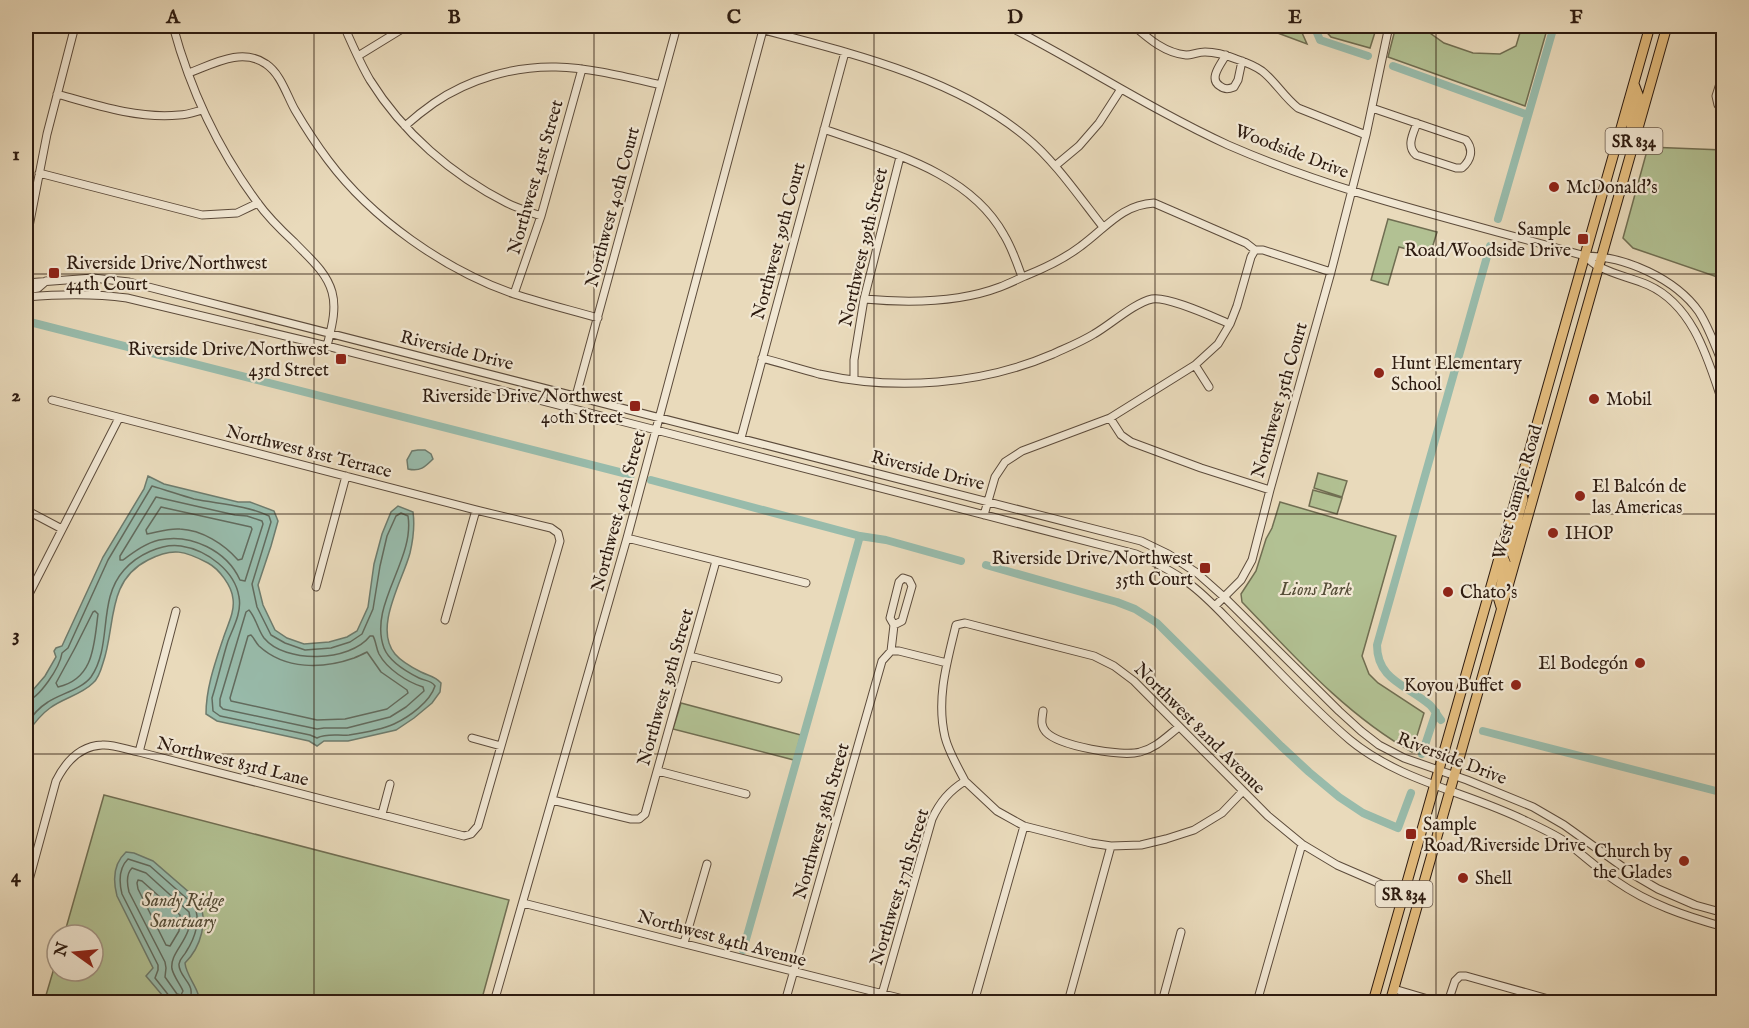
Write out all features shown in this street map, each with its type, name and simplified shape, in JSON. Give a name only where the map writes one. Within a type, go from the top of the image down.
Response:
[{"type":"main road","name":"West Sample Road","points":[[1373,1002],[1650,26]]},
{"type":"main road","name":"West Sample Road","points":[[1392,996],[1667,26]]},
{"type":"main road","points":[[1634,83],[1639,97],[1631,126],[1635,136]]},
{"type":"main road","points":[[1515,561],[1510,548],[1522,499],[1520,485]]},
{"type":"main road","points":[[1501,551],[1506,564],[1498,597],[1501,610]]},
{"type":"street","points":[[26,242],[39,173],[75,26]]},
{"type":"street","points":[[173,26],[202,110],[237,172],[258,203],[327,279],[333,294],[334,312],[327,346]]},
{"type":"street","points":[[344,26],[371,80],[405,126],[440,160],[472,183],[509,204],[541,216]]},
{"type":"street","points":[[358,56],[407,26]]},
{"type":"street","name":"Northwest 40th Court","points":[[576,396],[677,26]]},
{"type":"street","points":[[749,26],[763,27],[919,77],[997,116],[1028,138],[1054,166],[1103,227]]},
{"type":"street","name":"Woodside Drive","points":[[1008,26],[1170,116],[1229,145],[1289,169],[1352,190],[1585,256]]},
{"type":"street","points":[[1134,26],[1162,48],[1175,53],[1188,55],[1205,52],[1226,55],[1242,61],[1262,71],[1298,108],[1366,135]]},
{"type":"street","name":"Northwest 35th Court","points":[[1215,606],[1241,580],[1252,560],[1331,272],[1366,135],[1389,26]]},
{"type":"street","name":"Northwest 40th Street","points":[[494,1002],[627,538],[763,27]]},
{"type":"street","name":"Northwest 39th Court","points":[[741,438],[845,52]]},
{"type":"street","points":[[1226,55],[1216,72],[1215,79],[1217,85],[1223,88],[1234,87],[1242,61]]},
{"type":"street","points":[[189,74],[222,60],[242,56],[257,59],[269,65],[311,137],[329,162],[371,207],[429,252],[459,270],[514,294],[598,318]]},
{"type":"street","points":[[405,126],[434,103],[465,86],[498,74],[527,69],[555,67],[599,71],[661,85]]},
{"type":"street","name":"Northwest 41st Street","points":[[514,294],[541,216],[582,69]]},
{"type":"street","points":[[1721,107],[1716,96],[1724,71]]},
{"type":"street","points":[[1054,166],[1079,146],[1099,123],[1121,89]]},
{"type":"street","points":[[57,94],[119,110],[150,115],[180,115],[202,110]]},
{"type":"street","points":[[1372,108],[1417,123],[1466,140],[1472,152],[1468,163],[1462,168],[1456,168],[1416,155],[1411,151],[1410,144],[1417,123]]},
{"type":"street","points":[[824,129],[900,157],[956,185],[977,201],[1004,233],[1022,277]]},
{"type":"street","name":"Northwest 39th Street","points":[[854,380],[854,360],[864,299],[900,157]]},
{"type":"street","points":[[39,173],[202,215],[237,213],[258,203]]},
{"type":"street","points":[[864,299],[898,302],[961,297],[998,288],[1052,265],[1082,246],[1128,208],[1154,203],[1246,243],[1256,250],[1263,250],[1331,272]]},
{"type":"street","points":[[984,515],[995,477],[1005,462],[1022,451],[1110,418],[1195,365],[1218,344],[1230,324],[1251,257],[1256,250]]},
{"type":"street","points":[[1585,256],[1602,256],[1656,274],[1681,292],[1699,312],[1721,354],[1724,368]]},
{"type":"street","points":[[1585,256],[1599,267],[1650,285],[1673,302],[1689,320],[1708,362],[1724,407]]},
{"type":"street","name":"Riverside Drive","points":[[26,283],[93,278],[129,282],[1141,541],[1175,558],[1197,573],[1361,731],[1379,745],[1404,758],[1454,775],[1533,807],[1564,825],[1626,870],[1658,888],[1695,905],[1724,913]]},
{"type":"street","points":[[26,290],[38,288],[46,281]]},
{"type":"street","name":"Riverside Drive","points":[[26,297],[96,294],[126,298],[327,346],[1136,554],[1171,571],[1189,583],[1351,741],[1366,752],[1397,770],[1435,786],[1505,810],[1564,842],[1616,882],[1657,905],[1690,918],[1724,927]]},
{"type":"street","points":[[762,358],[820,374],[854,380],[896,383],[933,382],[978,376],[1020,366],[1052,354],[1093,335],[1154,298],[1167,300],[1230,324]]},
{"type":"street","points":[[1708,362],[1721,354]]},
{"type":"street","points":[[1195,365],[1209,387]]},
{"type":"street","name":"Northwest 81st Terrace","points":[[52,400],[551,528],[558,533],[560,541],[501,746]]},
{"type":"street","points":[[26,600],[119,418]]},
{"type":"street","points":[[1110,418],[1121,435],[1131,442],[1270,490]]},
{"type":"street","points":[[316,587],[346,476]]},
{"type":"street","points":[[26,510],[62,529]]},
{"type":"street","points":[[445,620],[476,510]]},
{"type":"street","points":[[627,538],[806,583]]},
{"type":"street","name":"Northwest 39th Street","points":[[552,800],[631,819],[639,819],[645,814],[716,561]]},
{"type":"street","name":"Northwest 38th Street","points":[[786,1002],[882,661],[891,651],[894,625],[890,618],[899,582],[903,578],[909,580],[912,586],[902,621],[894,625]]},
{"type":"street","points":[[139,752],[176,611]]},
{"type":"street","name":"Northwest 82nd Avenue","points":[[946,663],[956,625],[966,623],[1094,656],[1114,666],[1134,681],[1268,816],[1302,844],[1337,865],[1404,894]]},
{"type":"street","points":[[891,651],[946,663],[942,692],[942,717],[945,738],[951,754],[965,781],[997,812],[1024,826],[1091,843],[1111,846],[1141,845],[1194,830],[1222,813],[1243,791]]},
{"type":"street","points":[[690,656],[778,679]]},
{"type":"street","points":[[1043,711],[1041,722],[1051,736],[1105,752],[1123,754],[1140,752],[1157,745],[1179,727]]},
{"type":"street","points":[[472,738],[501,746]]},
{"type":"street","name":"Northwest 83rd Lane","points":[[26,891],[56,781],[68,760],[89,748],[103,745],[139,752],[464,836],[471,834],[478,826],[501,746]]},
{"type":"street","points":[[658,771],[746,794]]},
{"type":"street","name":"Northwest 37th Street","points":[[882,994],[932,819],[939,804],[950,791],[965,781]]},
{"type":"street","points":[[382,814],[390,784]]},
{"type":"street","points":[[974,1002],[1024,826]]},
{"type":"street","points":[[1257,1002],[1302,844]]},
{"type":"street","points":[[1068,1002],[1111,846]]},
{"type":"street","points":[[684,944],[707,864]]},
{"type":"street","name":"Northwest 84th Avenue","points":[[523,903],[915,1002]]},
{"type":"street","points":[[1162,1002],[1181,932]]},
{"type":"street","points":[[1448,1002],[1455,981],[1460,976],[1559,1002]]},
{"type":"street","points":[[1392,996],[1407,1002]]},
{"type":"street","points":[[1392,996],[1438,1002]]},
{"type":"green space","points":[[1259,26],[1299,26],[1307,44]]},
{"type":"green space","points":[[1321,26],[1377,26],[1370,48],[1331,37]]},
{"type":"green space","points":[[1396,26],[1420,26],[1444,43],[1473,53],[1500,54],[1516,46],[1522,26],[1548,26],[1525,106],[1388,57]]},
{"type":"green space","points":[[1648,147],[1723,150],[1723,279],[1633,248],[1623,238]]},
{"type":"green space","points":[[1388,219],[1437,232],[1430,255],[1399,247],[1388,285],[1371,280]]},
{"type":"green space","points":[[1318,473],[1347,481],[1342,497],[1314,488]]},
{"type":"green space","points":[[1313,490],[1342,498],[1337,514],[1309,506]]},
{"type":"green space","name":"Lions Park","points":[[1280,502],[1396,536],[1362,656],[1369,674],[1378,683],[1424,713],[1412,752],[1365,721],[1343,703],[1242,602],[1241,594],[1256,571]]},
{"type":"green space","points":[[681,703],[801,735],[794,760],[673,729]]},
{"type":"green space","name":"Sandy Ridge Sanctuary","points":[[104,795],[509,900],[481,1002],[44,1002],[50,983],[105,983],[105,923],[67,923]]},
{"type":"water","points":[[425,450],[431,454],[433,459],[422,468],[408,469],[407,460],[412,451]]},
{"type":"water","points":[[148,476],[164,484],[238,502],[250,502],[274,511],[278,521],[258,585],[263,605],[275,630],[287,638],[304,644],[329,642],[347,637],[357,631],[368,607],[374,564],[391,512],[398,506],[413,512],[414,528],[411,548],[392,604],[387,631],[389,643],[398,657],[441,683],[440,692],[432,703],[396,730],[348,741],[324,741],[317,746],[309,741],[217,721],[206,714],[209,685],[232,614],[232,594],[224,578],[208,563],[186,553],[172,552],[148,560],[125,580],[115,606],[102,666],[95,681],[83,691],[46,711],[26,735],[26,698],[45,676],[56,657],[54,651],[62,646],[103,557],[144,489]]},
{"type":"water","points":[[126,852],[153,861],[198,900],[203,916],[202,933],[191,957],[185,963],[198,994],[192,1002],[168,1002],[146,976],[153,968],[116,890],[116,867]]},
{"type":"waterway","points":[[1314,26],[1320,40],[1368,56]]},
{"type":"waterway","points":[[1498,219],[1554,26]]},
{"type":"waterway","points":[[1393,66],[1528,115]]},
{"type":"waterway","points":[[1441,720],[1430,705],[1388,674],[1378,657],[1377,645],[1490,246]]},
{"type":"waterway","points":[[26,321],[631,475]]},
{"type":"waterway","points":[[651,480],[961,561]]},
{"type":"waterway","points":[[743,950],[860,536]]},
{"type":"waterway","points":[[986,565],[1117,602],[1135,609],[1157,623],[1309,772],[1363,813],[1398,828],[1411,793]]},
{"type":"waterway","points":[[1422,754],[1436,712]]},
{"type":"waterway","points":[[1483,731],[1724,793]]},
{"type":"waterway","points":[[1719,1002],[1724,985]]},
{"type":"place","name":"McDonald's","points":[[1554,187]]},
{"type":"place","name":"Sample Road/Woodside Drive","points":[[1583,239]]},
{"type":"place","name":"Riverside Drive/Northwest 44th Court","points":[[54,273]]},
{"type":"place","name":"Riverside Drive/Northwest 43rd Street","points":[[341,359]]},
{"type":"place","name":"Hunt Elementary School","points":[[1379,373]]},
{"type":"place","name":"Mobil","points":[[1594,399]]},
{"type":"place","name":"Riverside Drive/Northwest 40th Street","points":[[635,406]]},
{"type":"place","name":"El Balcón de las Americas","points":[[1580,496]]},
{"type":"place","name":"IHOP","points":[[1553,533]]},
{"type":"place","name":"Riverside Drive/Northwest 35th Court","points":[[1205,568]]},
{"type":"place","name":"Chato's","points":[[1448,592]]},
{"type":"place","name":"El Bodegón","points":[[1640,663]]},
{"type":"place","name":"Koyou Buffet","points":[[1516,685]]},
{"type":"place","name":"Sample Road/Riverside Drive","points":[[1411,834]]},
{"type":"place","name":"Church by the Glades","points":[[1684,861]]},
{"type":"place","name":"Shell","points":[[1463,878]]}]
